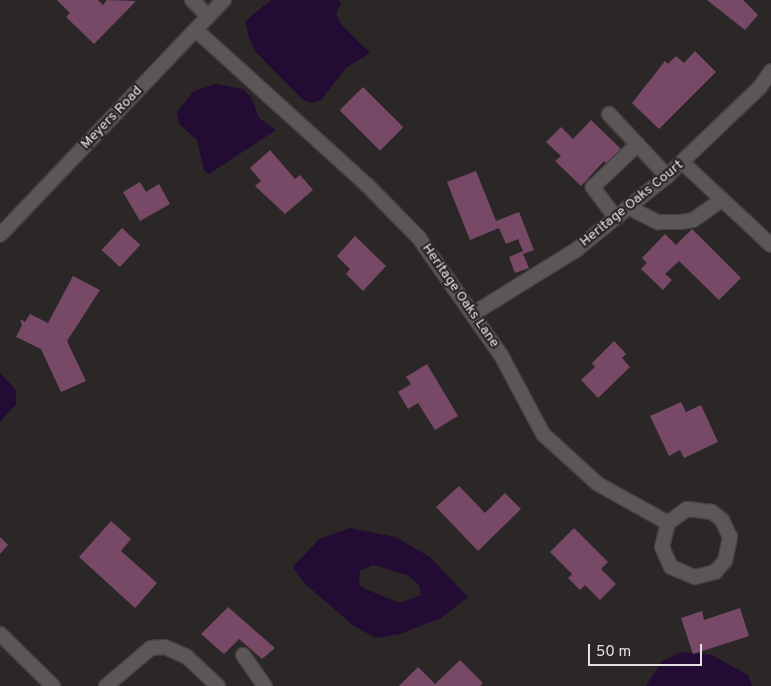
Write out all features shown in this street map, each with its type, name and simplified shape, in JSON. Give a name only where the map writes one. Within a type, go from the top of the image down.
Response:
[{"type":"street","points":[[192,0],[208,16]]},
{"type":"street","name":"Meyers Road","points":[[0,236],[224,0]]},
{"type":"street","name":"Heritage Oaks Lane","points":[[196,30],[389,206],[424,245],[474,313],[543,434],[598,484],[668,523]]},
{"type":"street","name":"Heritage Oaks Court","points":[[474,313],[576,250],[616,218],[683,163],[760,87],[771,71]]},
{"type":"street","points":[[609,114],[667,176]]},
{"type":"street","points":[[616,218],[593,187],[638,144]]},
{"type":"street","points":[[683,163],[771,245]]},
{"type":"street","points":[[628,208],[658,222],[681,222],[693,220],[722,200]]},
{"type":"street","points":[[687,509],[712,512],[722,520],[730,537],[725,561],[708,575],[689,576],[676,571],[662,547],[668,523],[687,509]]},
{"type":"street","points":[[0,634],[53,686]]},
{"type":"street","points":[[106,686],[151,648],[165,647],[187,657],[218,686]]},
{"type":"street","points":[[243,655],[265,686]]},
{"type":"shaded area","points":[[271,0],[338,0],[341,4],[336,14],[342,25],[370,53],[346,68],[321,100],[312,103],[303,100],[256,52],[249,38],[245,21]]},
{"type":"shaded area","points":[[216,84],[243,89],[252,99],[259,118],[276,130],[209,174],[204,171],[197,140],[179,124],[177,112],[194,91]]},
{"type":"shaded area","points":[[0,373],[16,390],[16,404],[0,422]]},
{"type":"shaded area","points":[[350,528],[395,537],[430,557],[468,597],[441,618],[400,634],[376,638],[354,626],[304,583],[293,567],[319,539]],"holes":[[[373,565],[407,575],[419,585],[421,595],[400,603],[359,585],[360,571]]]},
{"type":"shaded area","points":[[681,652],[712,655],[748,675],[752,686],[646,686],[662,661]]},
{"type":"building","points":[[57,0],[98,0],[103,5],[107,0],[136,1],[94,44],[66,17],[70,13]]},
{"type":"building","points":[[707,0],[743,0],[758,15],[745,30]]},
{"type":"building","points":[[695,51],[716,72],[659,129],[632,103],[665,61],[668,64],[676,56],[684,63]]},
{"type":"building","points":[[363,87],[403,127],[380,151],[340,110]]},
{"type":"building","points":[[591,120],[622,150],[608,165],[604,161],[581,186],[555,161],[561,156],[546,142],[561,127],[573,139]]},
{"type":"building","points":[[270,150],[295,179],[300,175],[313,190],[285,214],[255,186],[261,181],[250,168]]},
{"type":"building","points":[[476,171],[496,221],[519,212],[534,250],[523,254],[529,268],[515,273],[509,257],[523,251],[518,239],[506,244],[499,228],[470,240],[447,182]]},
{"type":"building","points":[[140,182],[146,192],[159,184],[170,204],[140,221],[123,192]]},
{"type":"building","points":[[122,228],[140,245],[120,267],[102,250]]},
{"type":"building","points":[[692,229],[741,278],[719,300],[679,261],[665,274],[672,280],[663,290],[641,269],[647,263],[642,258],[665,234],[676,245]]},
{"type":"building","points":[[355,236],[386,266],[363,291],[346,274],[350,269],[337,256]]},
{"type":"building","points":[[73,276],[100,290],[67,341],[86,381],[61,392],[41,349],[16,337],[22,325],[20,319],[25,322],[30,314],[48,323]]},
{"type":"building","points":[[614,341],[626,354],[622,358],[630,367],[598,398],[581,380],[595,367],[592,363]]},
{"type":"building","points":[[427,364],[458,416],[435,430],[418,403],[408,409],[398,392],[411,384],[406,377]]},
{"type":"building","points":[[681,402],[686,412],[701,405],[718,442],[684,458],[680,450],[669,456],[650,416]]},
{"type":"building","points":[[459,486],[485,513],[505,493],[521,509],[478,551],[436,507]]},
{"type":"building","points":[[111,521],[131,539],[121,551],[157,583],[135,608],[79,557]]},
{"type":"building","points":[[574,528],[608,562],[601,569],[616,584],[600,600],[585,585],[580,590],[568,578],[572,574],[550,552]]},
{"type":"building","points":[[0,537],[8,545],[0,554]]},
{"type":"building","points":[[228,607],[275,648],[262,659],[239,639],[224,654],[201,634]]},
{"type":"building","points":[[740,608],[749,636],[693,654],[681,618],[702,611],[704,620]]},
{"type":"building","points":[[460,660],[483,683],[480,686],[399,686],[418,667],[435,684]]}]
